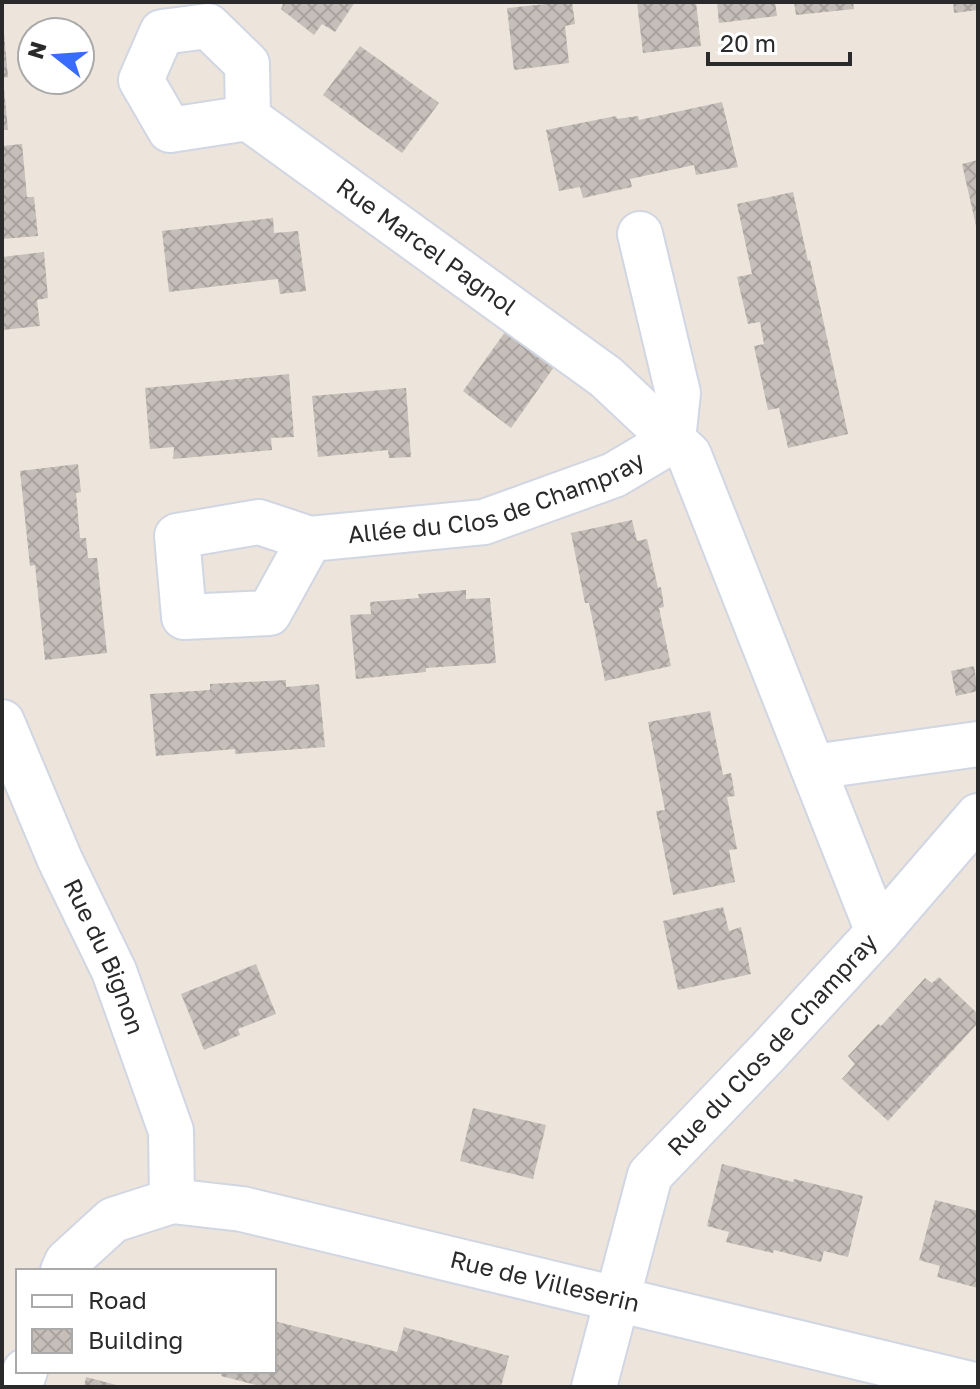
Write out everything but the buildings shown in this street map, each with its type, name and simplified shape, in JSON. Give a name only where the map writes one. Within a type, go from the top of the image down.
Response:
[{"type":"street","name":"Rue Marcel Pagnol","points":[[248,118],[606,377]]},
{"type":"street","name":"Allée du Clos de Champray","points":[[640,234],[678,393],[673,440]]},
{"type":"street","name":"Allée du Clos de Champray","points":[[606,377],[689,455],[878,932]]},
{"type":"street","name":"Allée du Clos de Champray","points":[[310,539],[484,522],[614,475],[673,440]]},
{"type":"street","name":"Rue du Bignon","points":[[2,722],[60,860],[114,971],[171,1131],[172,1201]]},
{"type":"street","points":[[813,767],[978,744]]},
{"type":"street","name":"Rue du Clos de Champray","points":[[594,1387],[650,1175],[878,932],[978,816]]},
{"type":"street","name":"Rue de Villeserin","points":[[64,1269],[67,1262],[113,1220],[172,1201],[242,1209],[978,1386]]}]
